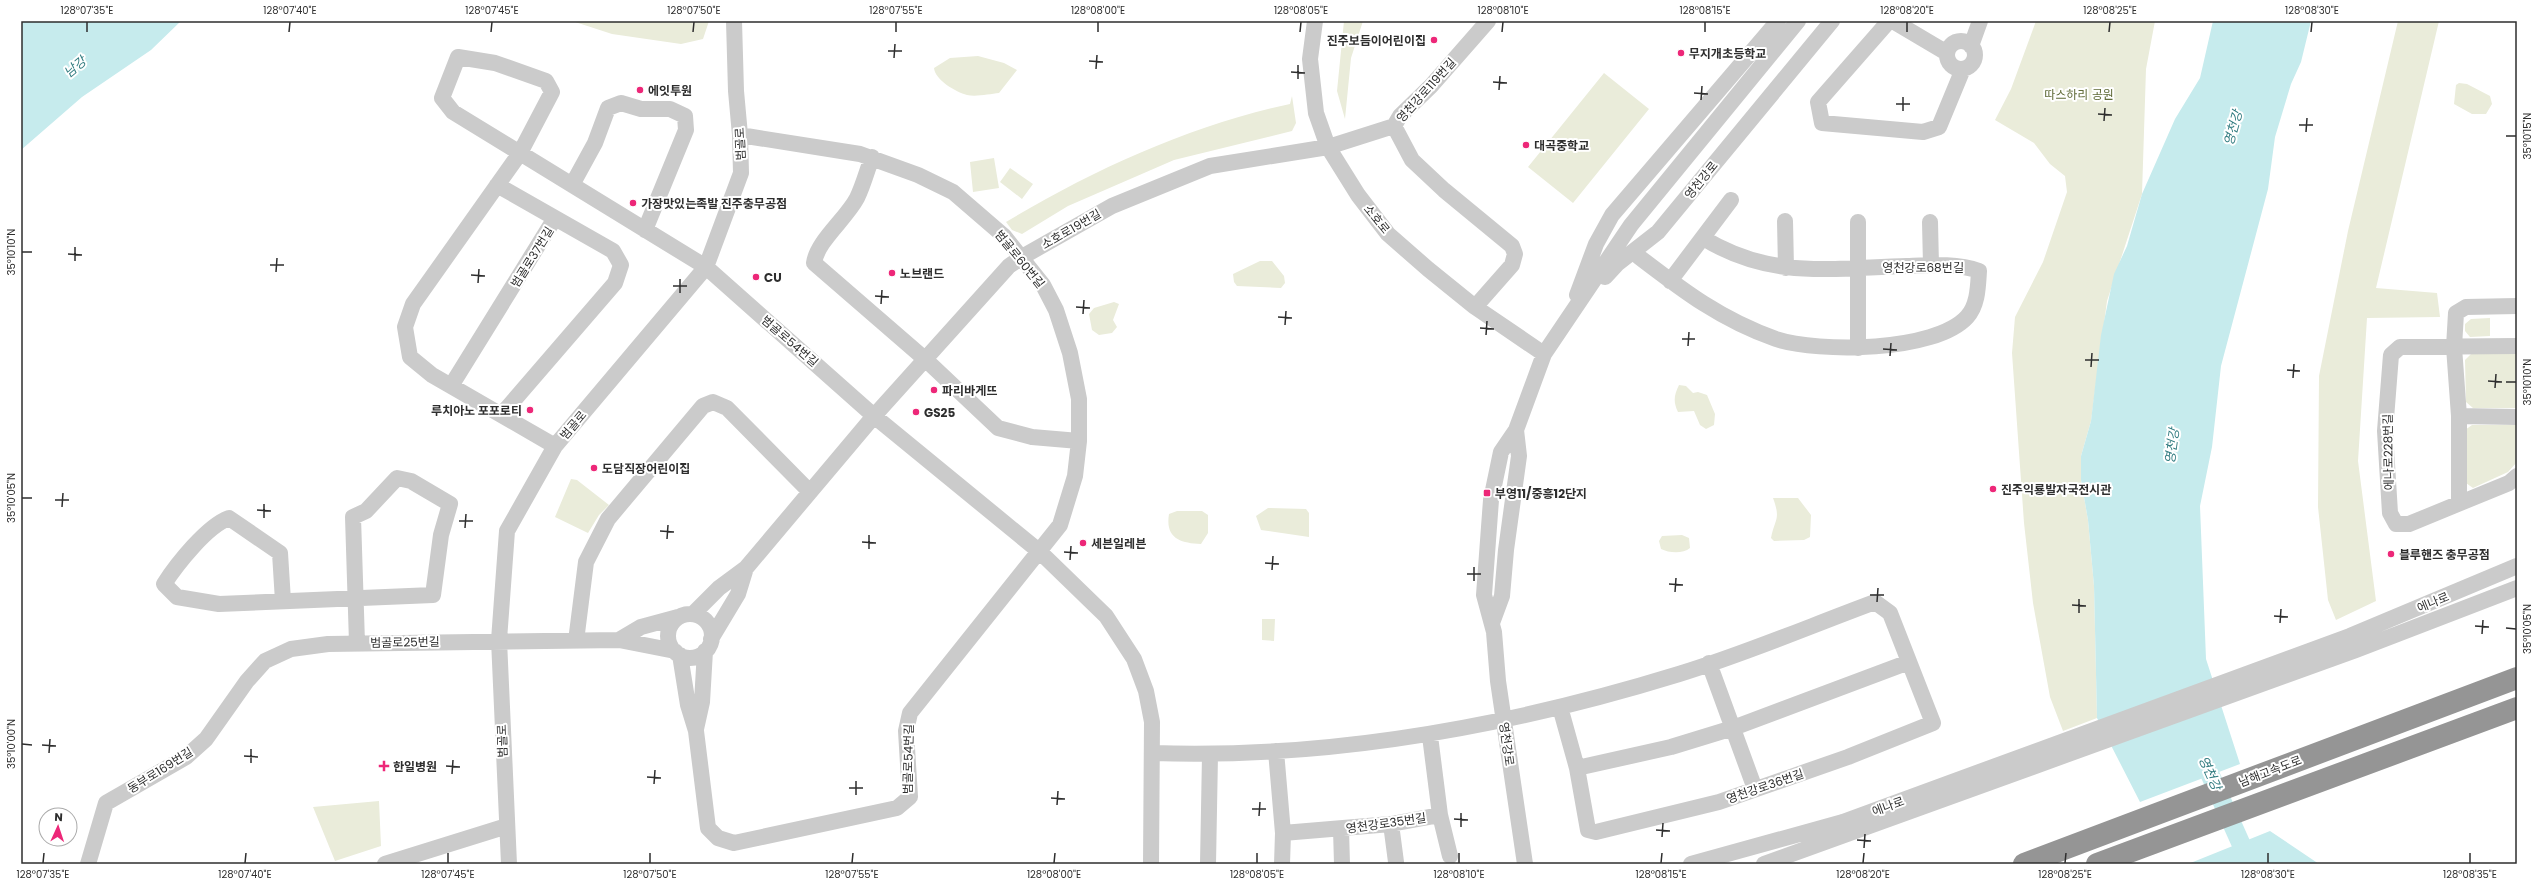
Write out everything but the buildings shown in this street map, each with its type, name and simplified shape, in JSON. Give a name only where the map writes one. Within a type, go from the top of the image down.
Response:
[{"type":"highway","name":"남해고속도로","points":[[2024,864],[2517,678]]},
{"type":"highway","points":[[2097,864],[2517,708]]},
{"type":"street","name":"범골로","points":[[509,864],[498,640],[507,530],[555,446],[706,267],[741,173],[740,135],[736,91],[734,21]]},
{"type":"street","name":"소호로","points":[[1315,21],[1311,66],[1316,113],[1328,147],[1358,195],[1388,234],[1474,307],[1544,354]]},
{"type":"street","name":"영천강로119번길","points":[[1328,147],[1394,126],[1400,116],[1431,86],[1488,21]]},
{"type":"street","name":"영천강로","points":[[1561,331],[1596,244],[1612,215],[1778,21]]},
{"type":"street","name":"영천강로","points":[[1561,331],[1631,225],[1798,21]]},
{"type":"street","name":"영천강로","points":[[1525,864],[1492,624],[1484,595],[1491,500],[1501,452],[1516,430],[1544,354],[1561,331],[1600,282],[1617,264],[1634,253],[1658,232],[1832,21]]},
{"type":"street","points":[[1889,21],[1818,102],[1822,123],[1923,132],[1939,127],[1963,69],[1970,65],[1974,58],[1971,46],[1980,21]]},
{"type":"street","points":[[1893,21],[1947,53],[1951,65],[1963,69]]},
{"type":"street","points":[[1947,53],[1955,43],[1963,42],[1971,46]]},
{"type":"street","points":[[555,446],[502,414],[432,375],[410,357],[405,327],[413,304],[520,153],[552,92],[546,81],[495,63],[458,57],[442,98],[453,112],[520,153],[645,230],[706,267]]},
{"type":"street","points":[[572,185],[595,143],[608,108],[621,103],[641,109],[670,109],[685,116],[686,130],[645,230]]},
{"type":"street","points":[[1394,126],[1412,160],[1444,190],[1512,246],[1515,254],[1512,265],[1474,307]]},
{"type":"street","name":"범골로60번길","points":[[740,135],[872,157],[953,192],[1004,236],[1043,285],[1056,310],[1070,353],[1079,399],[1079,441],[1075,476],[1060,525],[1040,552]]},
{"type":"street","name":"소호로19번길","points":[[874,416],[1009,266],[1022,257],[1112,206],[1210,166],[1328,147]]},
{"type":"street","points":[[872,157],[857,198],[840,224],[816,252],[814,262],[926,360],[998,428],[1032,437],[1079,441]]},
{"type":"street","points":[[497,185],[555,218]]},
{"type":"street","points":[[1670,281],[1731,200]]},
{"type":"street","name":"범골로37번길","points":[[451,386],[555,218],[613,251],[622,265],[615,283],[502,414]]},
{"type":"street","points":[[1785,221],[1786,268]]},
{"type":"street","points":[[1858,222],[1858,348]]},
{"type":"street","points":[[1930,222],[1931,265]]},
{"type":"street","name":"영천강로68번길","points":[[1634,253],[1670,281],[1713,311],[1777,339],[1832,348],[1858,348],[1901,343],[1935,335],[1946,331],[1968,317],[1978,296],[1979,271],[1966,266],[1931,265],[1814,270],[1786,268],[1749,261],[1722,250],[1703,238]]},
{"type":"street","name":"범골로54번길","points":[[706,267],[874,416],[1040,552],[1106,616],[1134,659],[1146,691],[1152,722],[1153,753],[1151,864]]},
{"type":"street","points":[[2459,503],[2460,416],[2454,346],[2456,313],[2466,307],[2517,306]]},
{"type":"street","name":"에나로228번길","points":[[2517,346],[2400,346],[2392,356],[2386,431],[2390,513],[2396,524],[2409,524],[2509,483],[2517,476]]},
{"type":"street","points":[[576,641],[586,562],[608,519],[703,406],[713,402],[727,408],[810,492]]},
{"type":"street","points":[[696,731],[688,704],[677,653],[671,646],[668,633],[673,621],[685,615],[746,568],[874,416]]},
{"type":"street","points":[[2460,416],[2517,417]]},
{"type":"street","name":"영천강로","points":[[1492,624],[1502,596],[1506,550],[1519,456],[1516,430]]},
{"type":"street","name":"범골로25번길","points":[[356,598],[433,595],[441,535],[450,504],[411,481],[397,478],[366,511],[353,518],[357,643],[498,640],[619,640],[677,653]]},
{"type":"street","points":[[283,601],[280,553],[229,518],[218,522],[174,570],[164,584],[177,597],[219,604],[356,598]]},
{"type":"street","name":"범골로54번길","points":[[696,731],[708,828],[718,838],[734,843],[897,808],[910,797],[906,731],[910,713],[1040,552]]},
{"type":"street","name":"에나로","points":[[2352,643],[2517,566]]},
{"type":"street","points":[[677,653],[693,657],[708,645],[738,594],[746,568]]},
{"type":"street","name":"에나로","points":[[2352,643],[2517,588]]},
{"type":"street","name":"영천강로36번길","points":[[1504,720],[1560,707],[1680,674],[1875,602],[1890,613],[1934,723],[1848,757],[1719,802],[1596,832],[1588,830],[1577,768],[1560,707]]},
{"type":"street","points":[[619,640],[641,627],[685,615],[708,623],[711,631],[708,645],[702,702],[696,731]]},
{"type":"street","name":"동부로169번길","points":[[88,864],[106,803],[191,752],[206,738],[247,680],[265,661],[291,649],[328,644],[357,643]]},
{"type":"street","points":[[2084,740],[2352,643]]},
{"type":"street","points":[[1577,768],[1671,747],[1733,728],[1910,662]]},
{"type":"street","points":[[1709,663],[1755,789]]},
{"type":"street","points":[[1153,753],[1210,755],[1382,742],[1430,736],[1504,720]]},
{"type":"street","name":"영천강로35번길","points":[[1283,833],[1391,824],[1440,815],[1430,736]]},
{"type":"street","name":"에나로","points":[[1691,864],[1842,822],[2084,740]]},
{"type":"street","name":"에나로","points":[[1764,864],[2084,740]]},
{"type":"street","points":[[1276,751],[1283,833],[1282,864]]},
{"type":"street","points":[[1208,864],[1210,755]]},
{"type":"street","points":[[1440,815],[1450,856]]},
{"type":"street","points":[[1391,824],[1396,862]]},
{"type":"street","points":[[385,864],[507,826]]},
{"type":"street","points":[[1341,829],[1342,864]]},
{"type":"green space","points":[[572,21],[709,21],[703,39],[681,44],[612,34]]},
{"type":"green space","points":[[1344,21],[1363,21],[1351,58],[1345,119],[1337,91]]},
{"type":"green space","name":"따스하리 공원","points":[[2036,21],[2155,21],[2146,69],[2142,194],[2107,301],[2091,421],[2081,456],[2081,480],[2088,520],[2094,586],[2097,718],[2063,731],[2050,697],[2033,603],[2024,523],[2012,353],[2015,317],[2043,262],[2067,192],[2065,176],[2050,164],[2034,143],[1995,120],[2011,89]]},
{"type":"green space","points":[[2398,21],[2439,21],[2376,288],[2437,293],[2440,317],[2367,318],[2358,461],[2376,601],[2336,620],[2328,600],[2318,507],[2319,376],[2348,231]]},
{"type":"green space","points":[[978,56],[1004,63],[1017,70],[999,93],[979,96],[967,95],[947,85],[935,72],[934,68],[950,58]]},
{"type":"green space","points":[[1604,73],[1649,109],[1573,203],[1528,167]]},
{"type":"green space","points":[[2459,83],[2467,84],[2490,96],[2492,104],[2486,114],[2472,114],[2454,104],[2456,85]]},
{"type":"green space","points":[[1292,96],[1296,123],[1292,131],[1174,160],[1068,206],[1022,234],[1012,230],[1006,222],[1073,185],[1144,151],[1216,124],[1290,104]]},
{"type":"green space","points":[[994,158],[999,188],[973,192],[970,162]]},
{"type":"green space","points":[[1010,168],[1033,184],[1022,199],[1000,182]]},
{"type":"green space","points":[[1260,261],[1272,261],[1284,276],[1285,283],[1281,288],[1237,286],[1234,282],[1233,274]]},
{"type":"green space","points":[[1114,302],[1119,304],[1113,320],[1117,327],[1112,333],[1099,335],[1092,330],[1089,314],[1094,308]]},
{"type":"green space","points":[[2490,318],[2490,336],[2470,337],[2465,331],[2465,324],[2471,319]]},
{"type":"green space","points":[[2517,352],[2517,408],[2473,408],[2466,402],[2465,360],[2472,353]]},
{"type":"green space","points":[[1679,385],[1686,386],[1693,393],[1698,392],[1707,395],[1715,414],[1714,425],[1706,429],[1700,425],[1694,411],[1678,412],[1675,405],[1675,398]]},
{"type":"green space","points":[[2472,425],[2517,425],[2517,462],[2508,472],[2473,488],[2466,483],[2465,430]]},
{"type":"green space","points":[[571,479],[577,480],[609,505],[599,515],[588,533],[555,517]]},
{"type":"green space","points":[[1773,498],[1798,498],[1811,515],[1810,537],[1804,540],[1774,541],[1771,538],[1777,515]]},
{"type":"green space","points":[[1268,508],[1306,509],[1309,513],[1309,537],[1261,530],[1256,516]]},
{"type":"green space","points":[[1177,511],[1202,511],[1208,515],[1208,533],[1201,544],[1181,540],[1172,534],[1169,529],[1169,514]]},
{"type":"green space","points":[[1682,535],[1689,538],[1690,548],[1687,550],[1676,552],[1661,549],[1659,541],[1662,536]]},
{"type":"green space","points":[[1262,619],[1275,619],[1274,641],[1262,640]]},
{"type":"green space","points":[[379,801],[381,846],[335,861],[313,807]]},
{"type":"water","name":"남강","points":[[21,21],[181,21],[151,50],[82,97],[21,150]]},
{"type":"water","points":[[2213,21],[2311,21],[2301,62],[2291,84],[2275,137],[2268,189],[2221,366],[2212,447],[2200,506],[2206,659],[2240,764],[2140,802],[2097,718],[2094,586],[2088,520],[2081,480],[2081,456],[2091,421],[2101,335],[2114,274],[2127,246],[2142,194],[2175,119],[2200,78]]},
{"type":"water","points":[[2270,831],[2319,864],[2188,864]]},
{"type":"waterway","name":"영천강","points":[[2200,752],[2250,864]]},
{"type":"place","name":"진주보듬이어린이집","points":[[1434,40]]},
{"type":"place","name":"무지개초등학교","points":[[1681,53]]},
{"type":"place","name":"에잇투원","points":[[640,90]]},
{"type":"place","name":"대곡중학교","points":[[1526,145]]},
{"type":"place","name":"가장맛있는족발 진주충무공점","points":[[633,203]]},
{"type":"place","name":"노브랜드","points":[[892,273]]},
{"type":"place","name":"CU","points":[[756,277]]},
{"type":"place","name":"파리바게뜨","points":[[934,390]]},
{"type":"place","name":"루치아노 포포로티","points":[[530,410]]},
{"type":"place","name":"GS25","points":[[916,412]]},
{"type":"place","name":"도담직장어린이집","points":[[594,468]]},
{"type":"place","name":"진주익룡발자국전시관","points":[[1993,489]]},
{"type":"place","name":"부영11/중흥12단지","points":[[1487,493]]},
{"type":"place","name":"세븐일레븐","points":[[1083,543]]},
{"type":"place","name":"블루핸즈 충무공점","points":[[2391,554]]},
{"type":"place","name":"한일병원","points":[[384,766]]}]
